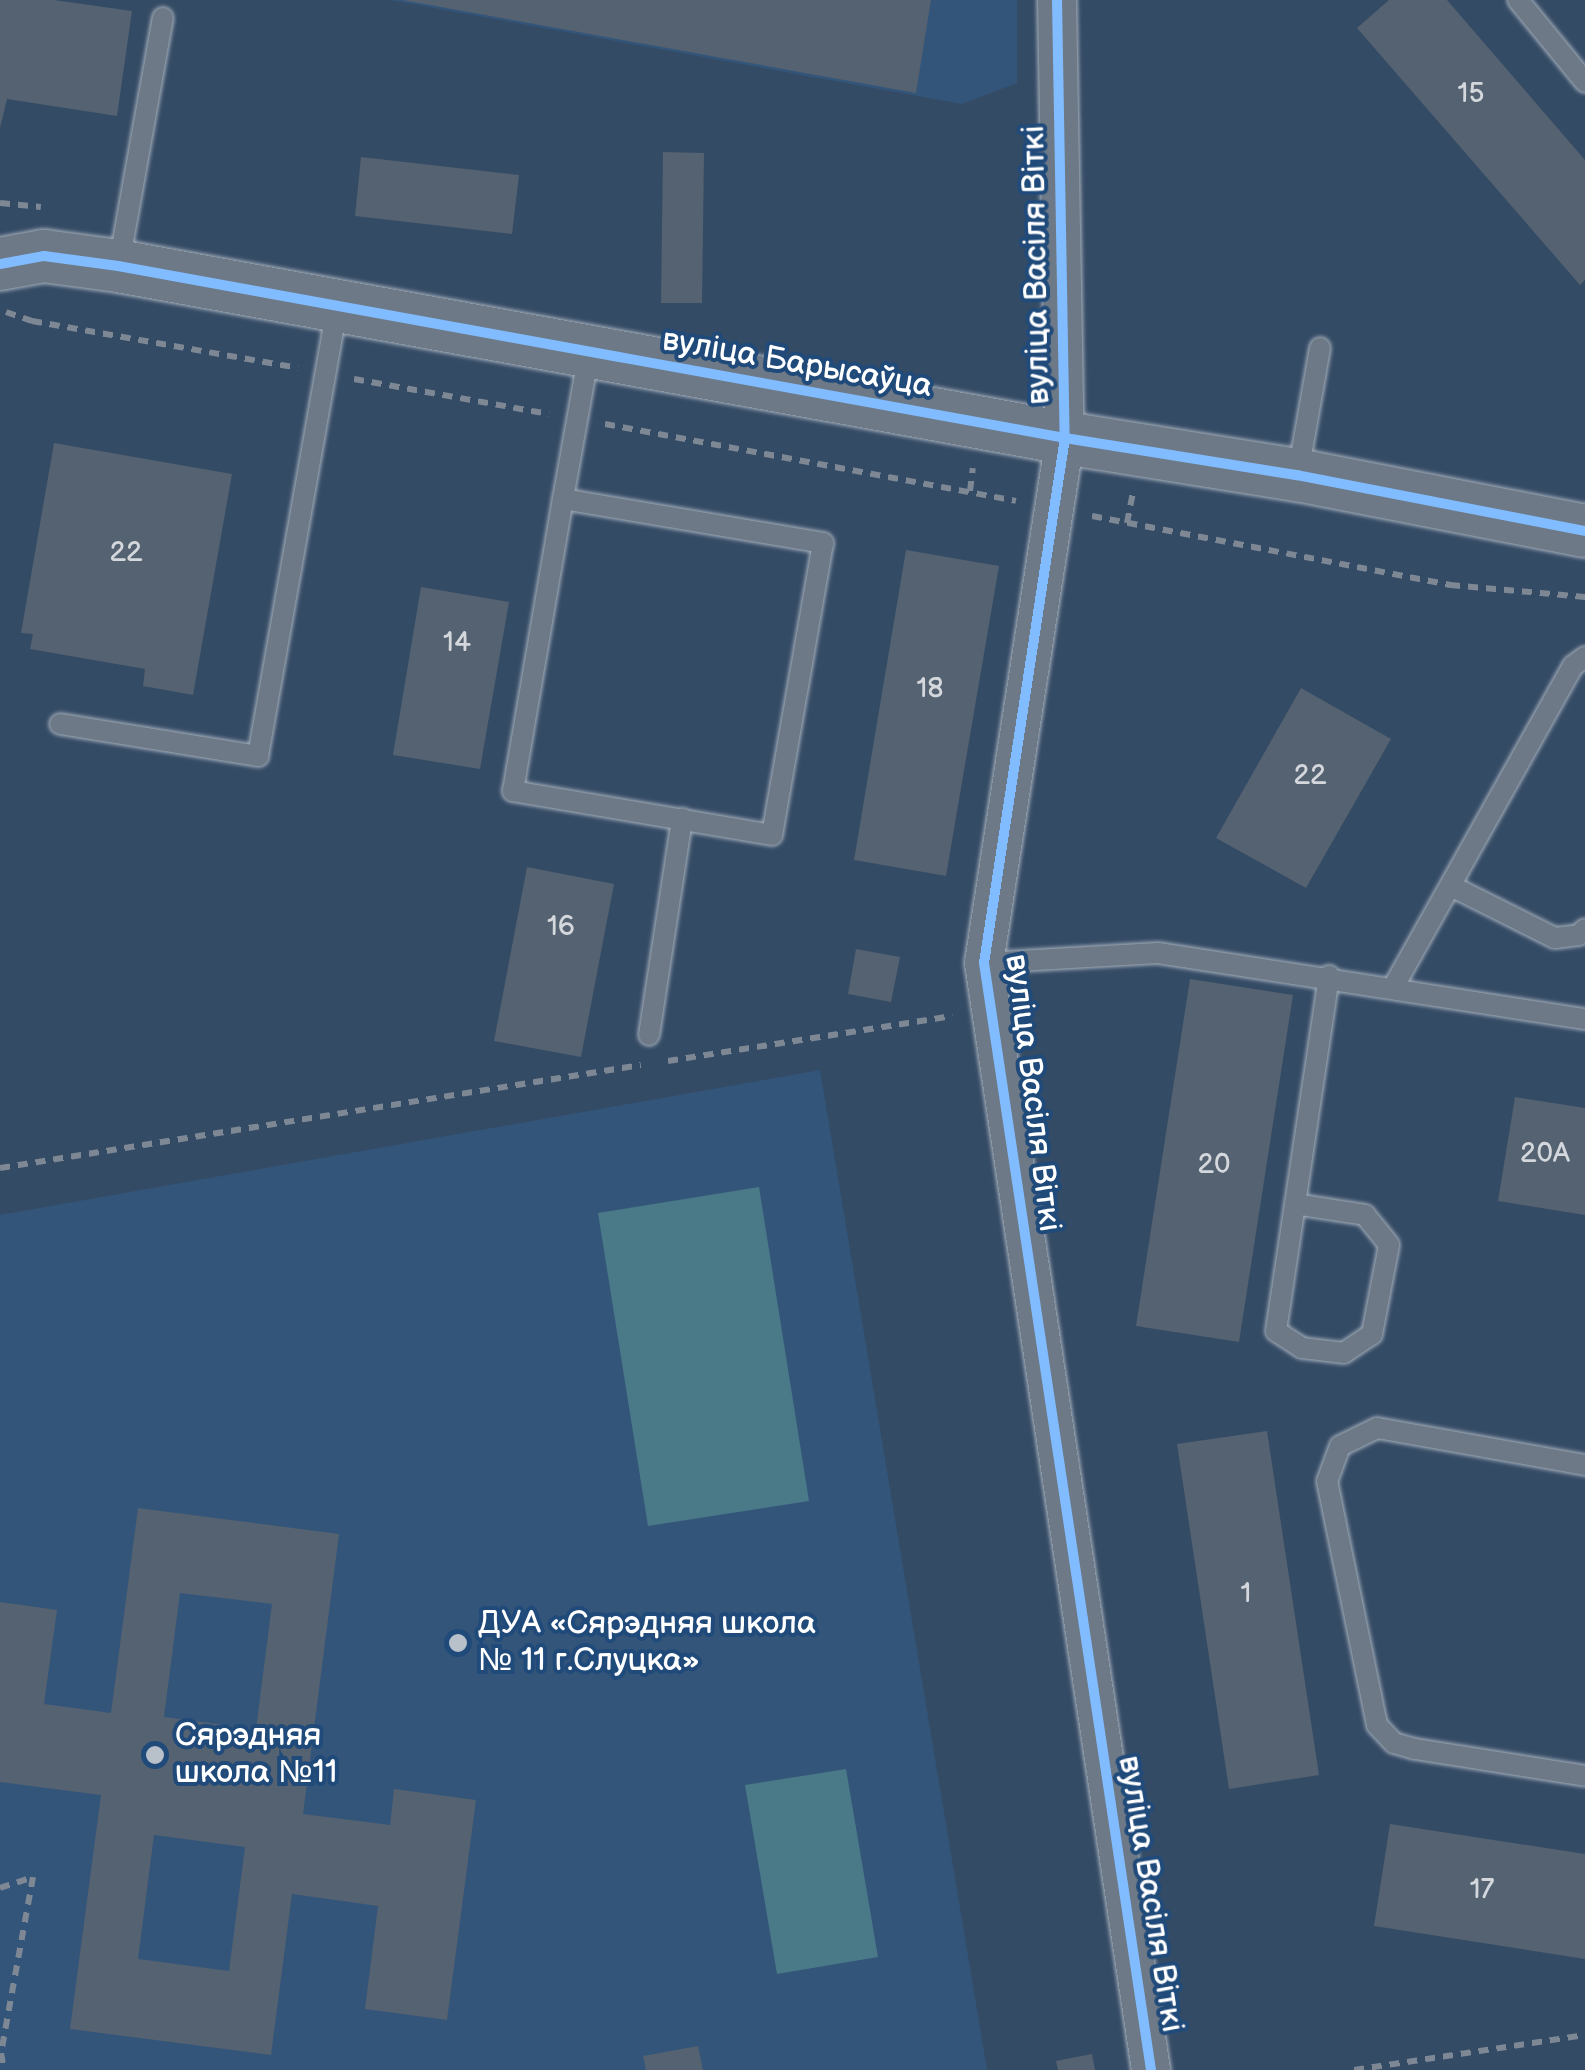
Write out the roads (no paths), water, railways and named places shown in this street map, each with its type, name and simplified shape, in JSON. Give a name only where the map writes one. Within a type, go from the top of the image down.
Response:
[{"type":"street","name":"вуліца Васіля Віткі","points":[[1058,0],[1065,438],[984,963],[1152,2070]]},
{"type":"street","name":"вуліца Барысаўца","points":[[0,264],[44,256],[118,266],[1065,438],[1297,475],[1585,531]]},
{"type":"lane","points":[[1518,0],[1585,82]]},
{"type":"lane","points":[[118,266],[164,18]]},
{"type":"lane","points":[[60,724],[258,756],[338,305]]},
{"type":"lane","points":[[1297,475],[1320,348]]},
{"type":"lane","points":[[563,500],[822,543],[772,835],[513,791],[563,500],[590,351]]},
{"type":"lane","points":[[1394,986],[1573,666],[1585,658]]},
{"type":"lane","points":[[649,1035],[682,819]]},
{"type":"lane","points":[[1450,886],[1555,938],[1579,936],[1585,929]]},
{"type":"lane","points":[[984,963],[1158,953],[1585,1018]]},
{"type":"lane","points":[[1295,1204],[1364,1215],[1390,1245],[1372,1334],[1344,1353],[1302,1348],[1276,1331],[1329,976]]},
{"type":"lane","points":[[1585,1464],[1377,1428],[1340,1446],[1328,1481],[1377,1725],[1394,1743],[1415,1749],[1585,1776]]},
{"type":"place","name":"ДУА «Сярэдняя школа № 11 г.Слуцка»","points":[[458,1643]]},
{"type":"place","name":"Сярэдняя школа №11","points":[[155,1755]]}]
